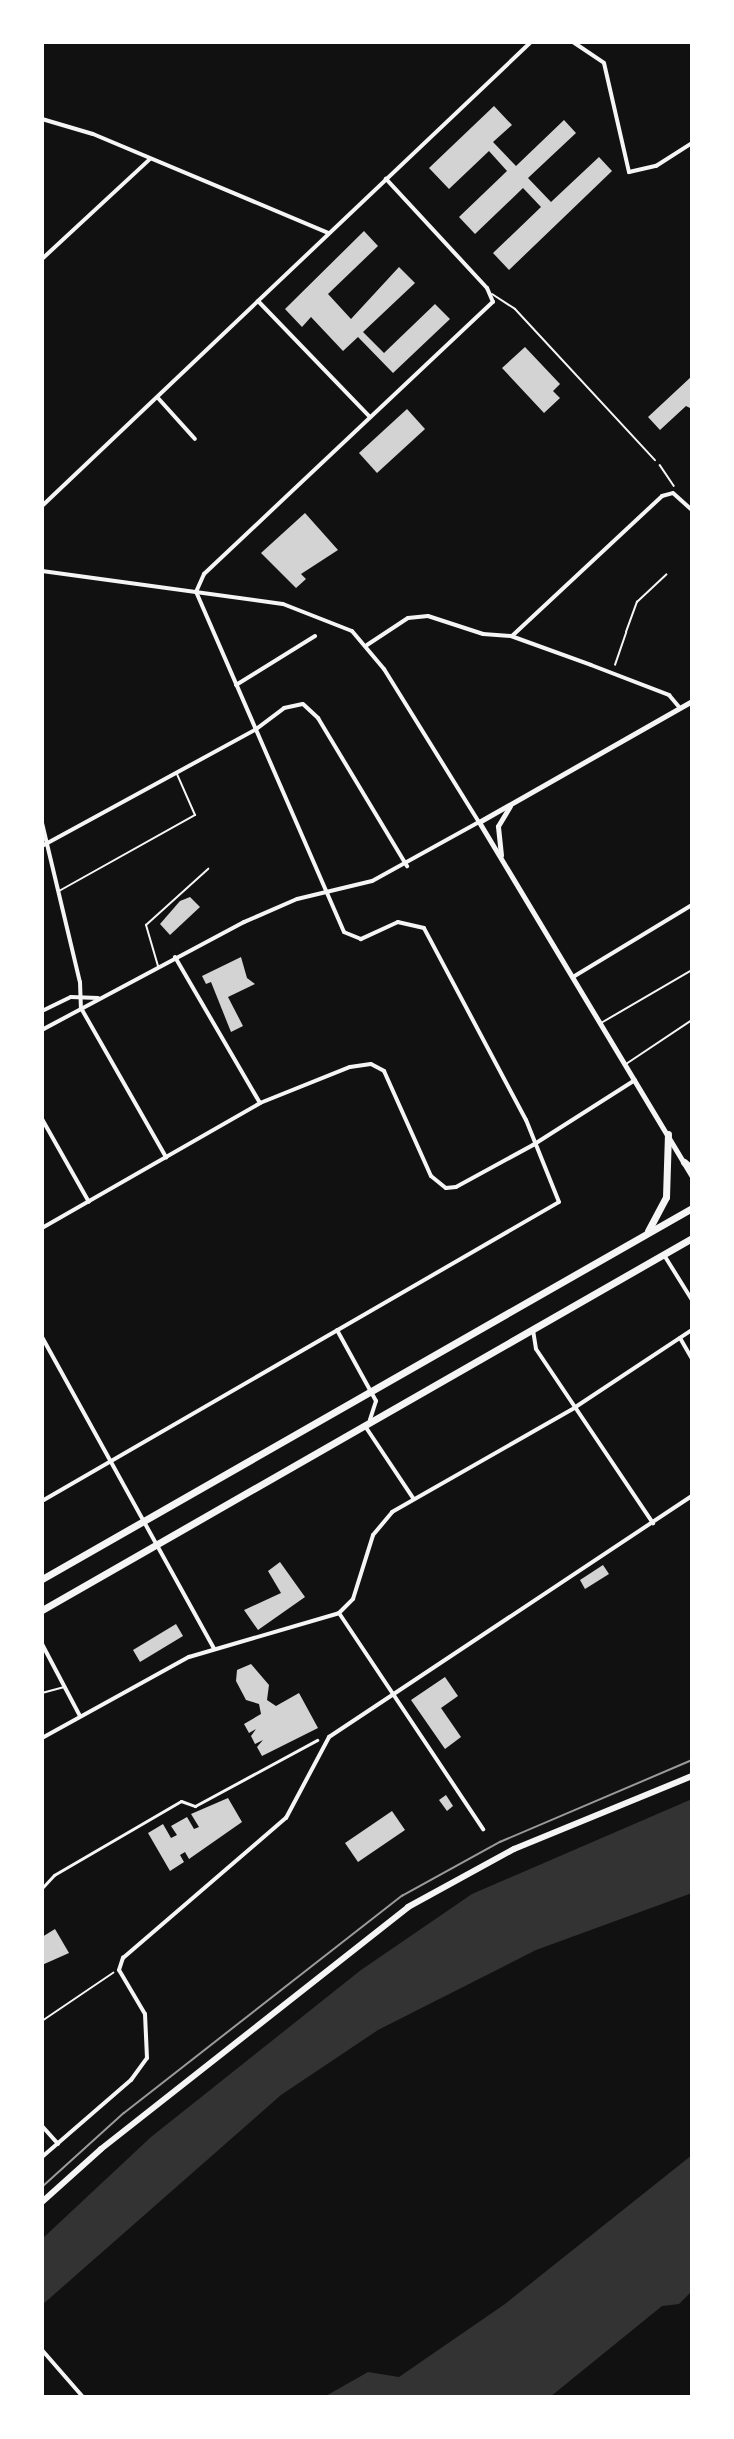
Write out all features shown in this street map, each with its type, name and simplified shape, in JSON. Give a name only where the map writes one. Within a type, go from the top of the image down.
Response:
[{"type":"main road","points":[[646,1234],[664,1205],[668,1134]]},
{"type":"main road","points":[[684,1162],[692,1168]]},
{"type":"main road","points":[[42,1579],[692,1208]]},
{"type":"main road","points":[[42,1610],[692,1238]]},
{"type":"main road","points":[[42,2202],[129,2126],[408,1907],[505,1853],[692,1776]]},
{"type":"street","points":[[42,506],[531,42]]},
{"type":"street","points":[[573,42],[604,63],[629,172],[656,166],[692,143]]},
{"type":"street","points":[[42,119],[150,159],[328,233]]},
{"type":"street","points":[[42,259],[150,159]]},
{"type":"street","points":[[42,1501],[110,1458],[559,1202],[533,1145],[526,1120],[424,928],[398,922],[361,939],[344,932],[196,592],[204,574],[493,302],[492,294],[386,179]]},
{"type":"street","points":[[258,301],[370,417]]},
{"type":"street","points":[[158,398],[195,439]]},
{"type":"street","points":[[512,636],[662,496],[673,493],[692,510]]},
{"type":"street","points":[[42,571],[306,609],[352,631],[367,645],[479,822],[636,1080],[692,1177]]},
{"type":"street","points":[[367,645],[421,615],[483,634],[512,636],[669,695],[680,708]]},
{"type":"street","points":[[236,685],[315,636]]},
{"type":"street","points":[[42,1030],[175,957],[297,899],[327,893],[407,866],[513,802],[692,701]]},
{"type":"street","points":[[42,846],[255,730],[284,708],[310,708],[407,866]]},
{"type":"street","points":[[501,859],[498,826],[513,802]]},
{"type":"street","points":[[42,823],[59,891],[81,997],[81,1008],[166,1157]]},
{"type":"street","points":[[573,977],[692,905]]},
{"type":"street","points":[[175,957],[260,1103]]},
{"type":"street","points":[[42,1011],[81,997],[100,998]]},
{"type":"street","points":[[42,1228],[260,1103],[350,1067],[377,1065],[388,1077],[436,1183],[456,1187],[533,1145],[636,1080]]},
{"type":"street","points":[[42,1119],[89,1202]]},
{"type":"street","points":[[663,1254],[692,1300]]},
{"type":"street","points":[[538,1325],[531,1337],[547,1366],[653,1523]]},
{"type":"street","points":[[337,1330],[372,1392],[375,1410],[362,1427],[372,1429],[413,1498]]},
{"type":"street","points":[[42,1738],[80,1716],[214,1648],[339,1613],[353,1599],[378,1524],[413,1498],[574,1408],[692,1330]]},
{"type":"street","points":[[42,1337],[214,1648]]},
{"type":"street","points":[[680,1338],[692,1359]]},
{"type":"street","points":[[42,2157],[131,2080],[147,2058],[145,2014],[119,1970],[123,1958],[286,1818],[329,1737],[392,1692],[692,1496]]},
{"type":"street","points":[[339,1613],[483,1829]]},
{"type":"street","points":[[42,1644],[80,1716]]},
{"type":"street","points":[[42,1888],[54,1875],[180,1801],[195,1806],[317,1740]]},
{"type":"street","points":[[42,2126],[58,2144]]},
{"type":"street","points":[[42,2350],[82,2397]]},
{"type":"lane","points":[[492,294],[515,309],[655,460]]},
{"type":"lane","points":[[59,891],[195,814],[177,774]]},
{"type":"lane","points":[[158,966],[146,925],[208,869]]},
{"type":"lane","points":[[601,1023],[692,970]]},
{"type":"lane","points":[[626,1064],[692,1020]]},
{"type":"lane","points":[[42,1693],[66,1687]]},
{"type":"path","points":[[655,460],[671,478],[673,493]]},
{"type":"path","points":[[612,673],[637,602],[666,575]]},
{"type":"path","points":[[42,2021],[119,1970]]},
{"type":"shaded area","points":[[692,1799],[692,1893],[536,1950],[378,2030],[281,2095],[42,2305],[42,2239],[151,2137],[361,1970],[472,1894]]},
{"type":"shaded area","points":[[692,2155],[692,2291],[679,2304],[662,2306],[550,2397],[324,2397],[368,2372],[399,2377],[505,2304]]},
{"type":"building","points":[[494,106],[512,125],[493,142],[516,166],[564,120],[576,133],[528,178],[551,202],[599,157],[612,171],[509,270],[493,253],[541,207],[523,188],[475,234],[459,217],[507,171],[489,151],[449,189],[429,168]]},
{"type":"building","points":[[364,231],[378,246],[328,294],[351,319],[399,267],[415,283],[363,332],[384,353],[435,304],[450,319],[393,373],[358,337],[343,351],[311,317],[302,327],[285,309]]},
{"type":"building","points":[[525,347],[560,384],[553,391],[560,398],[544,413],[502,368]]},
{"type":"building","points":[[692,376],[692,409],[686,406],[660,430],[648,417]]},
{"type":"building","points":[[407,409],[425,429],[377,473],[359,453]]},
{"type":"building","points":[[305,513],[338,550],[301,574],[306,579],[296,588],[261,553]]},
{"type":"building","points":[[190,897],[200,907],[170,935],[160,924],[180,901]]},
{"type":"building","points":[[241,957],[247,978],[255,984],[228,997],[243,1026],[231,1032],[211,982],[206,984],[202,976]]},
{"type":"building","points":[[280,1562],[305,1597],[258,1630],[244,1610],[281,1593],[268,1571]]},
{"type":"building","points":[[603,1565],[609,1574],[585,1589],[580,1580]]},
{"type":"building","points":[[176,1624],[183,1636],[140,1662],[133,1650]]},
{"type":"building","points":[[251,1664],[269,1685],[267,1700],[276,1706],[299,1693],[318,1728],[262,1756],[257,1747],[263,1740],[255,1744],[251,1736],[256,1729],[249,1733],[244,1724],[261,1714],[259,1704],[246,1700],[236,1681],[237,1670]]},
{"type":"building","points":[[445,1677],[458,1696],[441,1708],[461,1737],[445,1749],[411,1700]]},
{"type":"building","points":[[446,1795],[453,1806],[447,1811],[439,1800]]},
{"type":"building","points":[[228,1798],[242,1822],[189,1859],[185,1852],[180,1855],[184,1862],[170,1871],[148,1833],[163,1824],[171,1838],[177,1835],[171,1826],[187,1817],[194,1829],[199,1827],[191,1814]]},
{"type":"building","points":[[392,1811],[405,1830],[358,1862],[345,1843]]},
{"type":"building","points":[[55,1929],[69,1953],[42,1965],[42,1937]]},
{"type":"tram line","points":[[42,2187],[124,2113],[402,1896],[500,1842],[692,1760]]}]
